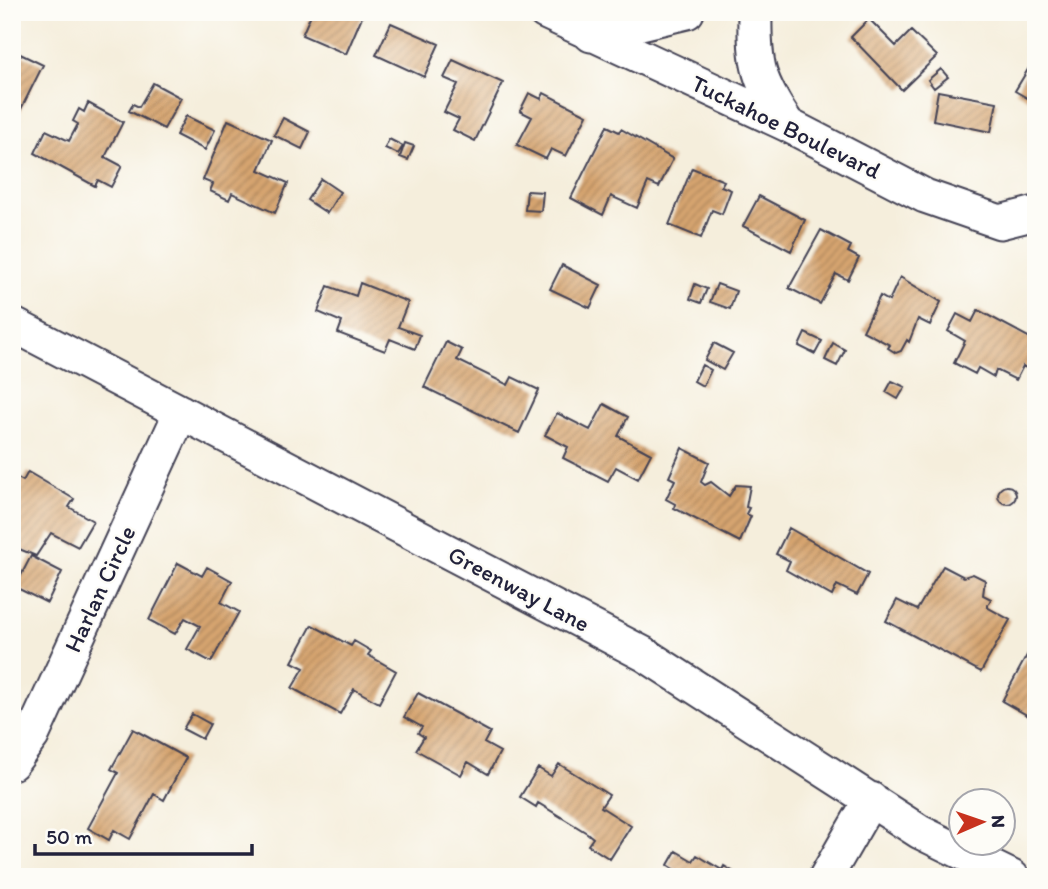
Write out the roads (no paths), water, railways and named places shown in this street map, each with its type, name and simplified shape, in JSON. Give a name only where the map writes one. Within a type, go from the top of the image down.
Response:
[{"type":"street","name":"Tuckahoe Boulevard","points":[[545,12],[788,125],[925,196],[1000,222],[1034,214]]},
{"type":"street","points":[[591,35],[687,12]]},
{"type":"street","points":[[755,12],[754,50],[764,89],[788,125]]},
{"type":"street","name":"Greenway Lane","points":[[12,324],[644,654],[920,832],[1012,877]]},
{"type":"street","name":"Harlan Circle","points":[[12,763],[32,736],[181,412]]},
{"type":"street","points":[[826,877],[871,799]]}]
